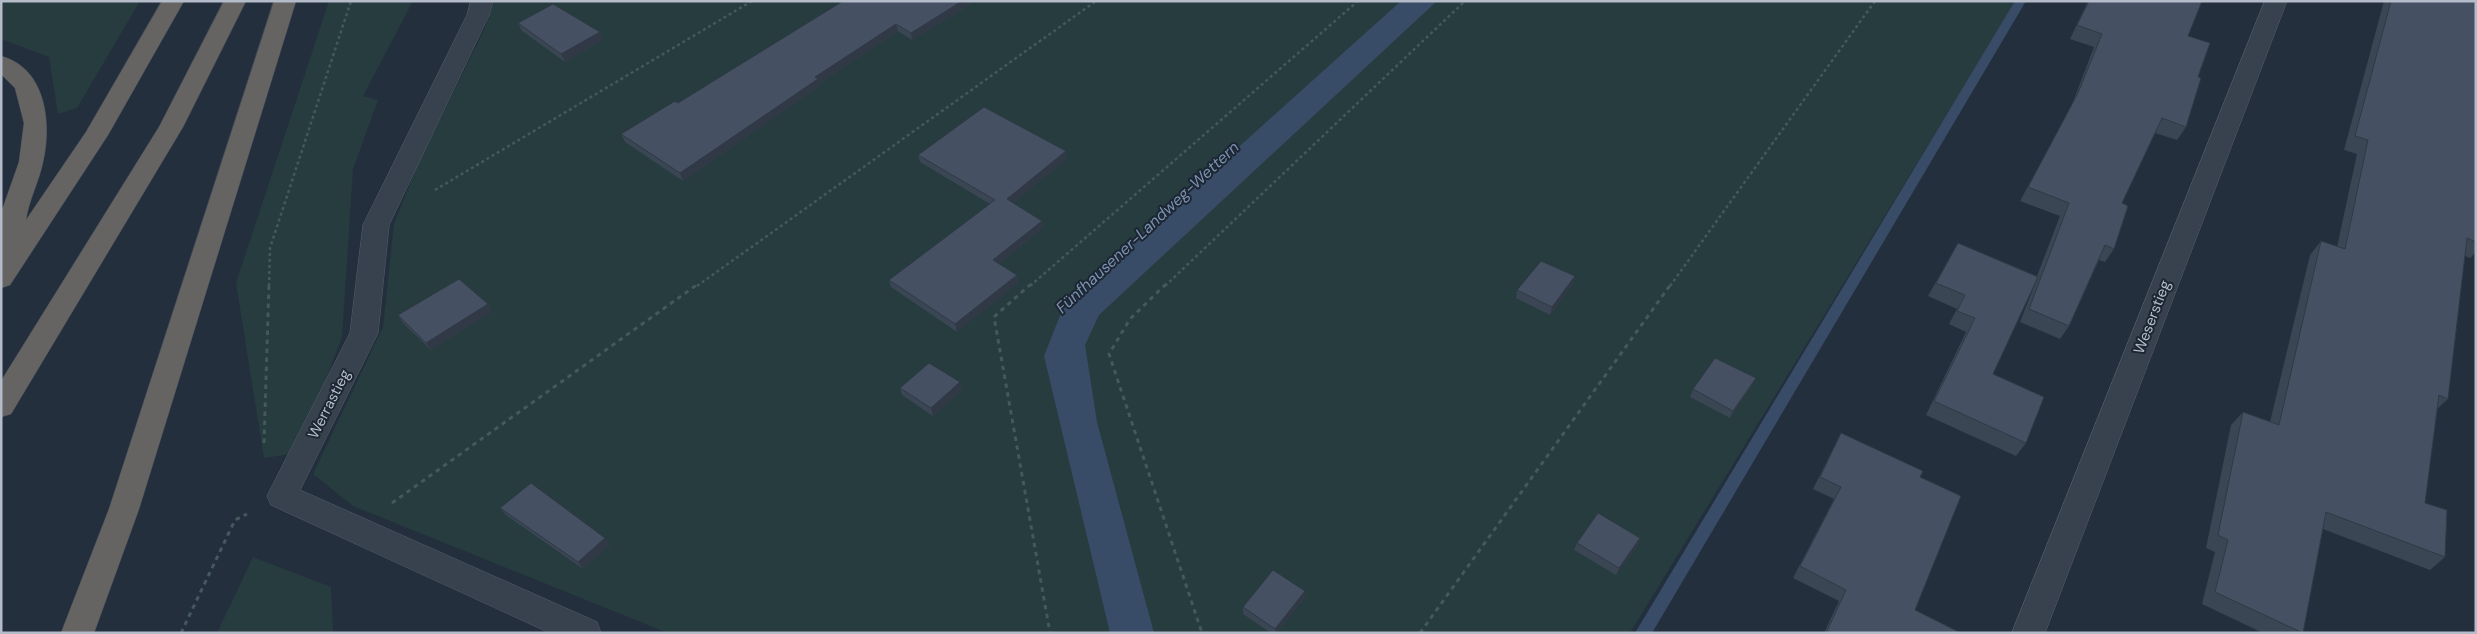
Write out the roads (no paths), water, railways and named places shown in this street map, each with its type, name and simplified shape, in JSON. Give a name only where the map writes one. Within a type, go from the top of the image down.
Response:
[{"type":"highway","points":[[3,274],[96,135],[173,1]]},
{"type":"highway","points":[[1,406],[171,127],[235,1]]},
{"type":"highway","points":[[77,633],[124,508],[285,1]]},
{"type":"highway","points":[[1,63],[19,76],[27,87],[36,123],[31,162],[15,206],[3,274]]},
{"type":"street","name":"Werrastieg","points":[[482,1],[478,16],[376,225],[364,333],[282,496],[584,633]]},
{"type":"street","name":"Weserstieg","points":[[2028,633],[2276,1]]},
{"type":"water","points":[[1401,1],[1437,1],[1099,315],[1085,345],[1097,422],[1154,633],[1110,633],[1044,356],[1063,308],[1093,278]]},
{"type":"waterway","points":[[1643,633],[2021,1]]},
{"type":"water label","name":"Fünfhausener-Landweg-Wettern","points":[[1147,227]]}]
